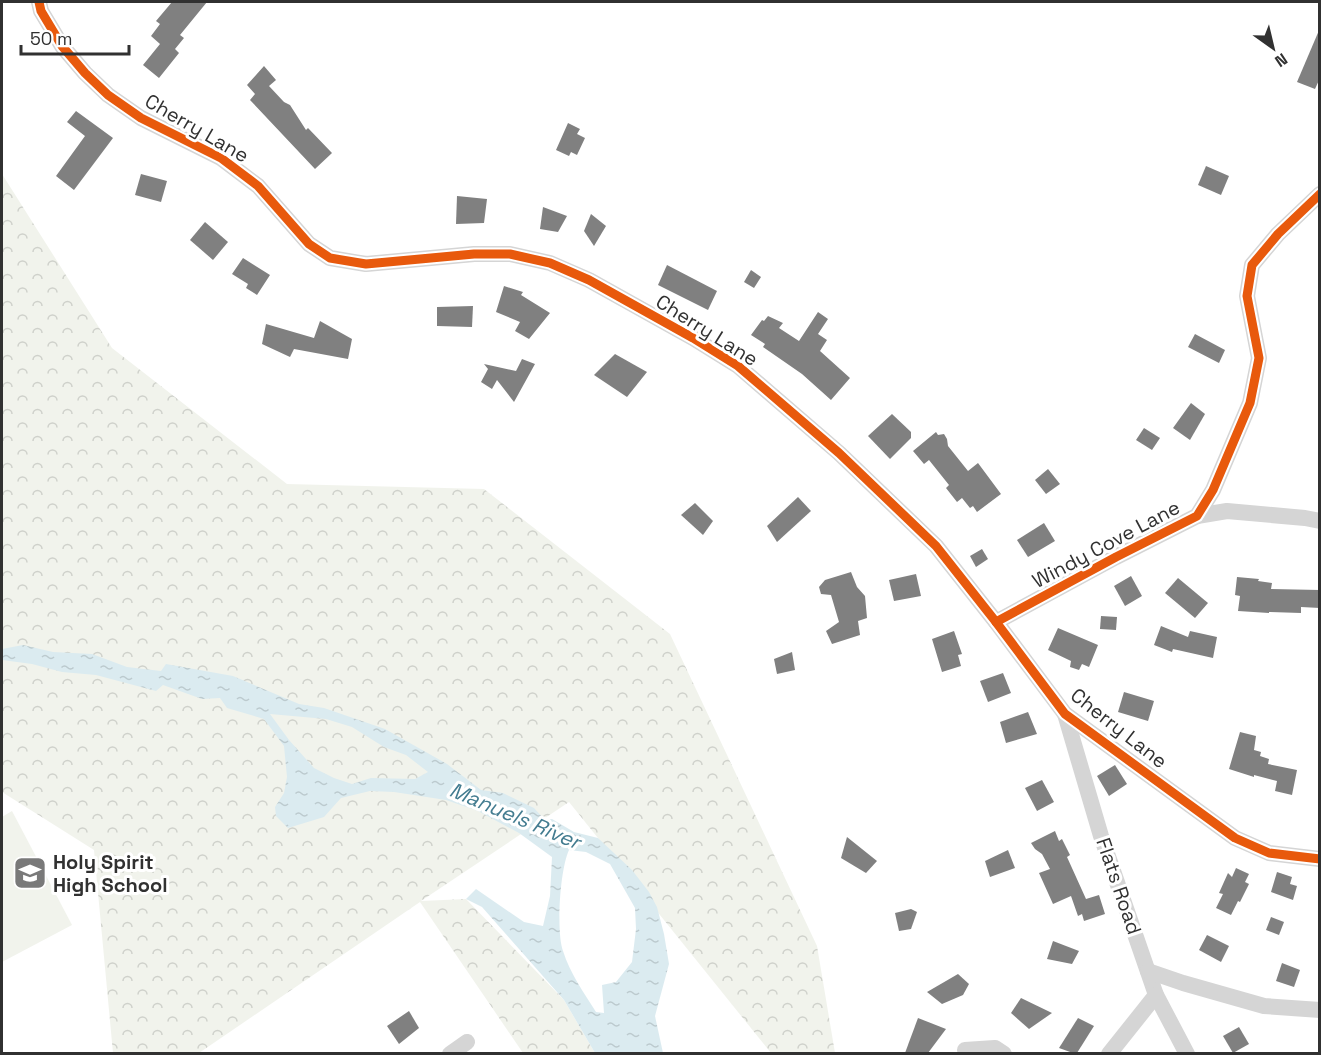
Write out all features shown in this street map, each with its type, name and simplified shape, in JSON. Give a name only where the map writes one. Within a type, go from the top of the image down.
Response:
[{"type":"street","name":"Cherry Lane","points":[[39,2],[41,11],[62,46],[108,95],[141,118],[221,158],[258,186],[309,244],[330,258],[366,264],[474,254],[510,254],[550,263],[589,280],[738,366],[839,453],[936,546],[1065,714],[1234,838],[1269,853],[1320,859]]},
{"type":"street","name":"Windy Cove Lane","points":[[996,622],[1197,516],[1213,490],[1250,403],[1259,358],[1247,296],[1252,264],[1278,234],[1320,194]]},
{"type":"street","points":[[1197,516],[1227,510],[1320,521]]},
{"type":"street","name":"Flats Road","points":[[1065,714],[1101,836],[1156,995],[1186,1053]]},
{"type":"street","points":[[1149,971],[1264,1006],[1320,1010]]},
{"type":"street","points":[[1109,1053],[1156,995]]},
{"type":"street","points":[[450,1053],[467,1042]]},
{"type":"street","points":[[965,1050],[995,1048],[1004,1053]]},
{"type":"green space","points":[[2,174],[112,348],[287,484],[484,489],[670,634],[817,946],[835,1053],[771,1053],[569,802],[421,901],[466,899],[564,1000],[595,1053],[523,1053],[420,902],[199,1053],[113,1053],[94,850],[2,792]]},
{"type":"green space","name":"Holy Spirit High School","points":[[12,811],[72,925],[2,962],[2,817]]},
{"type":"water","name":"Manuels River","points":[[23,645],[53,652],[92,654],[127,667],[161,671],[166,664],[233,676],[299,704],[324,708],[385,729],[447,764],[481,790],[503,793],[534,808],[545,820],[552,819],[574,832],[598,838],[632,870],[657,907],[669,964],[655,1016],[663,1053],[595,1053],[564,1000],[482,907],[466,899],[476,889],[524,922],[543,926],[550,896],[552,857],[519,833],[478,811],[446,800],[394,792],[370,791],[341,798],[324,817],[288,828],[276,816],[275,807],[284,793],[287,777],[284,746],[264,719],[227,708],[220,698],[202,699],[163,685],[156,691],[96,675],[62,672],[32,664],[2,660],[2,649]],"holes":[[[270,714],[326,719],[352,727],[384,747],[406,755],[428,772],[415,779],[371,778],[352,784],[334,778],[314,768]],[[569,850],[586,852],[610,864],[635,908],[636,929],[632,962],[616,982],[602,985],[604,1013],[596,1012],[582,990],[569,967],[561,942],[559,916],[561,885]]]},
{"type":"building","points":[[172,2],[207,2],[180,35],[184,38],[175,49],[179,53],[159,78],[143,65],[160,44],[151,36],[160,24],[156,21]]},
{"type":"building","points":[[1320,28],[1320,78],[1315,89],[1297,82]]},
{"type":"building","points":[[264,66],[276,80],[269,86],[284,102],[290,105],[306,130],[308,128],[332,153],[315,169],[250,100],[255,94],[247,85]]},
{"type":"building","points":[[76,111],[113,138],[74,190],[56,176],[85,136],[67,122]]},
{"type":"building","points":[[568,123],[580,129],[577,134],[585,138],[577,155],[571,152],[569,156],[556,150]]},
{"type":"building","points":[[1206,166],[1229,176],[1221,195],[1198,185]]},
{"type":"building","points":[[141,174],[167,181],[161,202],[135,195]]},
{"type":"building","points":[[457,196],[487,199],[484,223],[456,224]]},
{"type":"building","points":[[543,207],[567,216],[558,232],[540,229]]},
{"type":"building","points":[[591,214],[606,226],[594,246],[584,231]]},
{"type":"building","points":[[205,222],[228,242],[213,260],[190,240]]},
{"type":"building","points":[[243,258],[270,275],[257,295],[246,288],[248,284],[232,274]]},
{"type":"building","points":[[667,265],[717,291],[708,310],[658,285]]},
{"type":"building","points":[[751,270],[761,277],[754,288],[744,282]]},
{"type":"building","points":[[504,286],[523,292],[521,295],[550,313],[529,339],[515,331],[520,322],[496,312]]},
{"type":"building","points":[[473,306],[472,327],[437,326],[437,307]]},
{"type":"building","points":[[818,312],[828,319],[818,334],[827,340],[820,351],[850,378],[831,400],[802,374],[763,347],[765,344],[751,335],[762,320],[764,321],[768,316],[783,323],[779,328],[799,341]]},
{"type":"building","points":[[320,321],[352,339],[348,359],[294,349],[290,357],[262,344],[266,324],[314,338]]},
{"type":"building","points":[[1195,334],[1225,350],[1219,363],[1188,347]]},
{"type":"building","points":[[615,354],[647,372],[627,397],[594,375]]},
{"type":"building","points":[[522,359],[535,364],[514,402],[497,380],[492,389],[481,382],[488,369],[484,364],[516,371]]},
{"type":"building","points":[[1191,403],[1205,414],[1190,440],[1173,428]]},
{"type":"building","points":[[892,414],[911,432],[911,438],[890,459],[868,436]]},
{"type":"building","points":[[1144,428],[1160,438],[1152,450],[1136,440]]},
{"type":"building","points":[[936,432],[938,435],[944,434],[948,446],[968,471],[978,463],[1001,494],[977,512],[973,506],[970,508],[962,498],[957,502],[946,488],[949,485],[929,460],[924,464],[913,451]]},
{"type":"building","points":[[1048,469],[1060,484],[1046,494],[1035,480]]},
{"type":"building","points":[[798,497],[811,511],[777,542],[767,526]]},
{"type":"building","points":[[695,503],[713,521],[703,535],[681,515]]},
{"type":"building","points":[[1044,523],[1055,541],[1028,557],[1017,540]]},
{"type":"building","points":[[982,549],[988,559],[976,567],[970,556]]},
{"type":"building","points":[[851,572],[857,587],[865,596],[867,618],[858,621],[860,635],[832,644],[826,631],[839,622],[831,595],[821,594],[819,587],[825,580]]},
{"type":"building","points":[[916,574],[921,596],[894,601],[889,580]]},
{"type":"building","points":[[1131,576],[1142,596],[1125,606],[1114,586]]},
{"type":"building","points":[[1237,577],[1272,583],[1271,589],[1320,590],[1320,608],[1301,607],[1301,613],[1238,611],[1240,596],[1235,595]]},
{"type":"building","points":[[1178,578],[1208,603],[1195,618],[1165,593]]},
{"type":"building","points":[[1101,616],[1117,617],[1116,630],[1100,629]]},
{"type":"building","points":[[1161,626],[1188,637],[1190,631],[1217,637],[1213,658],[1173,649],[1172,652],[1154,645]]},
{"type":"building","points":[[1058,628],[1098,645],[1089,667],[1082,664],[1079,670],[1070,667],[1071,661],[1048,650]]},
{"type":"building","points":[[954,631],[962,654],[958,655],[961,666],[942,672],[932,639]]},
{"type":"building","points":[[792,652],[795,670],[777,674],[774,659]]},
{"type":"building","points":[[1003,673],[1011,693],[988,702],[980,681]]},
{"type":"building","points":[[1124,692],[1154,701],[1148,721],[1118,712]]},
{"type":"building","points":[[1028,712],[1037,734],[1006,743],[1000,722]]},
{"type":"building","points":[[1240,732],[1256,736],[1254,750],[1261,752],[1260,756],[1269,759],[1268,764],[1297,770],[1292,795],[1275,791],[1277,781],[1229,769]]},
{"type":"building","points":[[1115,765],[1127,784],[1109,796],[1097,776]]},
{"type":"building","points":[[1042,780],[1054,802],[1037,811],[1025,788]]},
{"type":"building","points":[[1055,831],[1059,841],[1062,839],[1070,855],[1067,857],[1086,899],[1099,895],[1105,914],[1084,921],[1082,914],[1078,916],[1071,896],[1053,904],[1039,873],[1050,869],[1042,854],[1031,843]]},
{"type":"building","points":[[847,837],[877,861],[866,873],[841,858]]},
{"type":"building","points":[[1008,850],[1015,868],[990,877],[985,861]]},
{"type":"building","points":[[1236,868],[1249,874],[1245,882],[1249,884],[1231,915],[1216,908],[1223,894],[1219,893],[1228,873],[1232,877]]},
{"type":"building","points":[[1277,872],[1292,877],[1290,884],[1297,886],[1293,900],[1271,892]]},
{"type":"building","points":[[911,909],[917,912],[911,929],[899,931],[895,913]]},
{"type":"building","points":[[1271,917],[1284,922],[1279,935],[1266,930]]},
{"type":"building","points":[[1207,935],[1229,946],[1221,962],[1199,950]]},
{"type":"building","points":[[1053,941],[1079,951],[1072,964],[1047,959]]},
{"type":"building","points":[[1282,963],[1300,970],[1294,987],[1276,981]]},
{"type":"building","points":[[958,974],[969,984],[963,995],[942,1004],[927,992]]},
{"type":"building","points":[[1021,998],[1052,1013],[1029,1029],[1011,1013]]},
{"type":"building","points":[[409,1011],[419,1028],[399,1044],[387,1026]]},
{"type":"building","points":[[918,1018],[946,1029],[928,1053],[905,1053]]},
{"type":"building","points":[[1078,1018],[1094,1026],[1077,1053],[1059,1048]]},
{"type":"building","points":[[1239,1027],[1249,1044],[1233,1053],[1223,1036]]},
{"type":"cycle path","points":[[39,2],[41,11],[62,46],[108,95],[141,118],[221,158],[258,186],[309,244],[330,258],[366,264],[474,254],[510,254],[550,263],[589,280],[738,366],[839,453],[936,546],[1065,714],[1235,838],[1269,853],[1320,859]]},
{"type":"cycle path","points":[[996,622],[1197,516],[1213,490],[1250,403],[1259,358],[1247,296],[1252,265],[1278,234],[1320,194]]},
{"type":"place","name":"Holy Spirit High School","points":[[30,873]]}]
